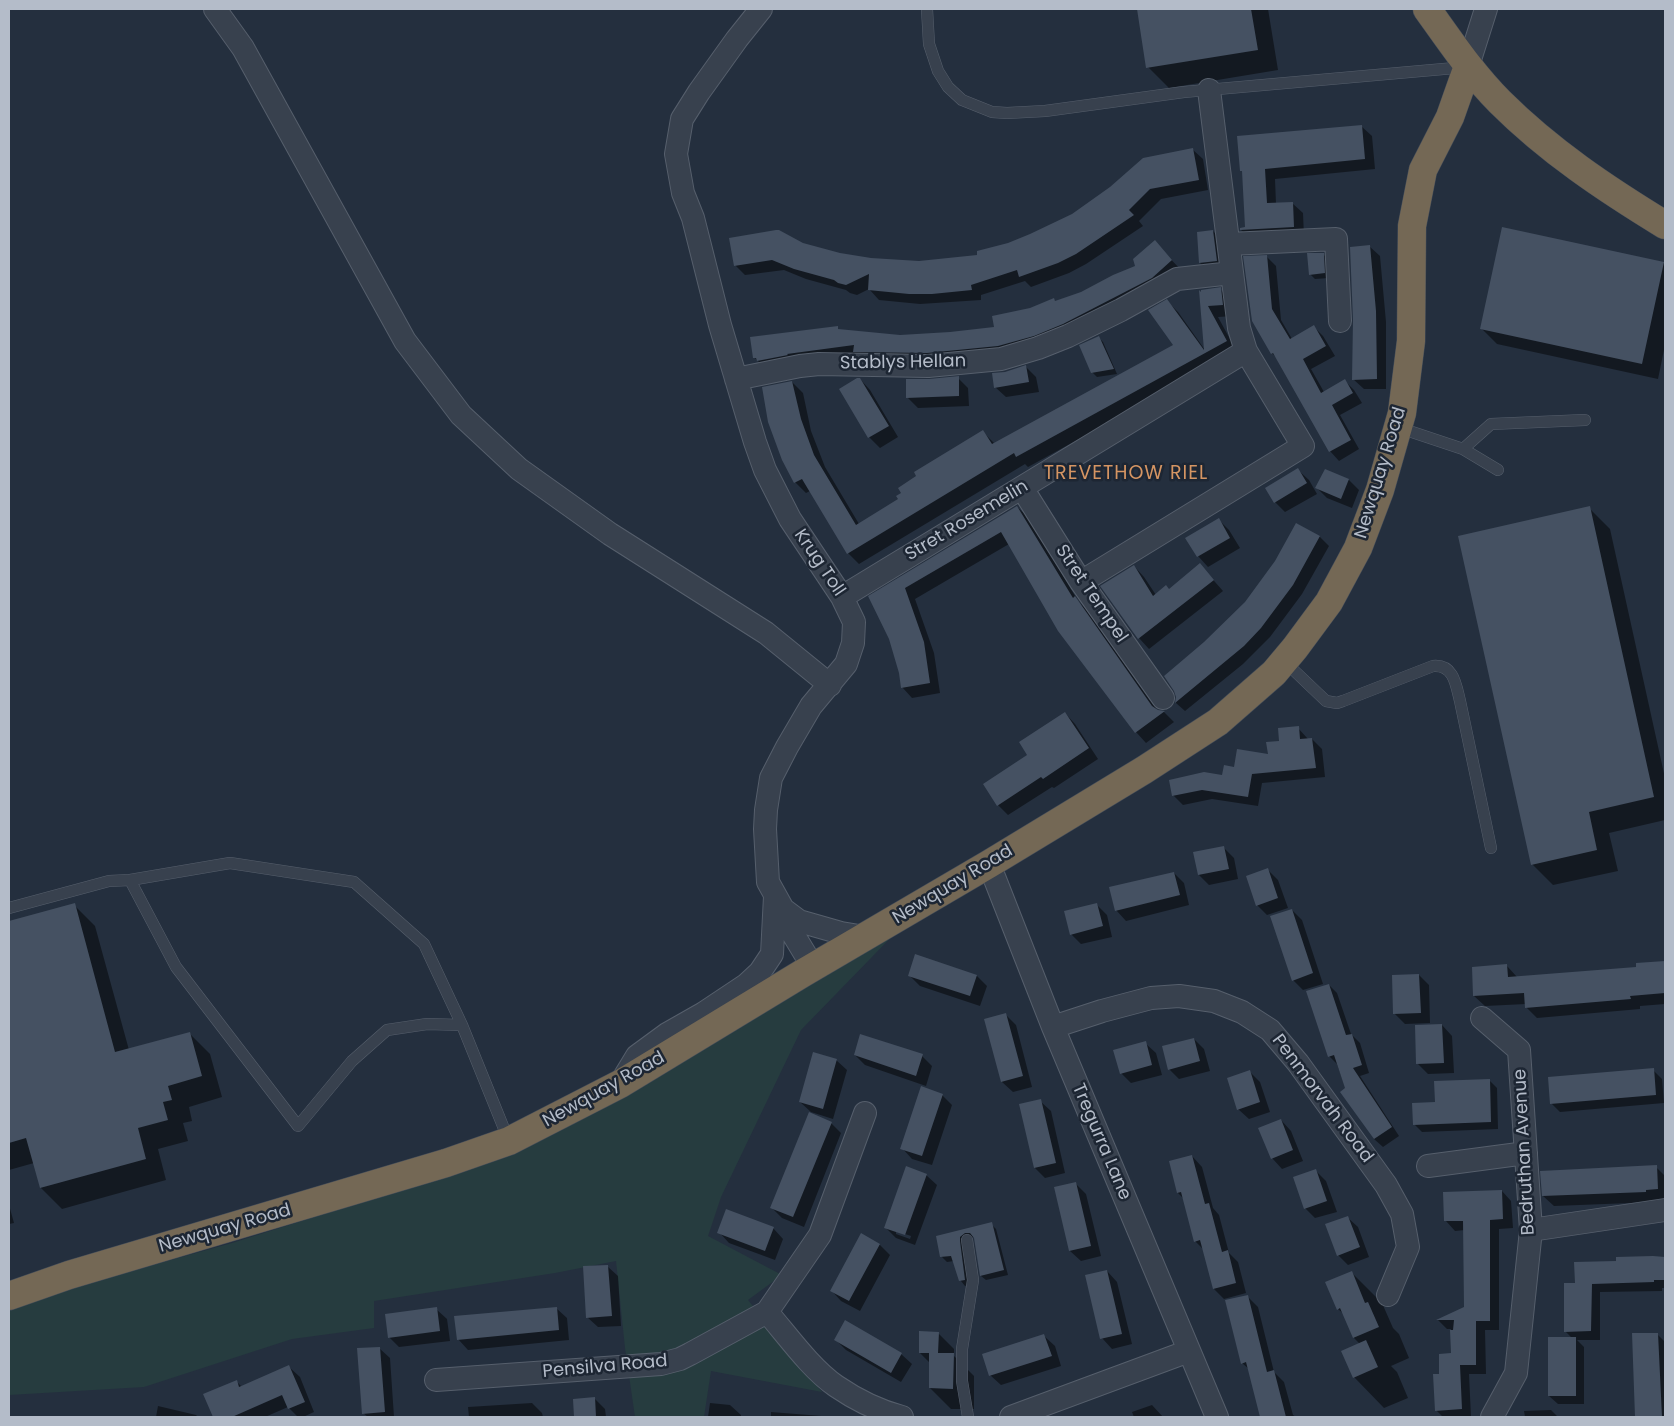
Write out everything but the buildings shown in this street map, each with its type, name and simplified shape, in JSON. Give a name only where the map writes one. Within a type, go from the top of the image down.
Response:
[{"type":"highway","points":[[1427,9],[1468,66],[1500,102],[1564,159],[1617,196],[1665,225]]},
{"type":"highway","name":"Newquay Road","points":[[9,1296],[69,1275],[446,1163],[510,1141],[620,1084],[808,970],[989,864],[1144,770],[1218,722],[1274,673],[1284,661],[1329,602],[1358,548],[1380,490],[1402,413],[1411,341],[1412,226],[1422,170],[1450,117],[1468,66]]},
{"type":"street","points":[[214,9],[243,48],[405,341],[461,415],[518,469],[610,534],[766,632],[830,685]]},
{"type":"street","name":"Krug Toll","points":[[761,9],[682,118],[676,154],[683,193],[693,218],[720,325],[755,442],[778,497],[806,544],[842,597],[854,622],[853,643],[846,664],[811,706],[771,778],[766,810],[766,852],[768,882],[779,902]]},
{"type":"street","points":[[1468,66],[1486,9]]},
{"type":"street","points":[[1081,582],[1303,446],[1246,351],[1239,328],[1210,90]]},
{"type":"street","points":[[1229,244],[1336,239],[1340,321]]},
{"type":"street","name":"Stablys Hellan","points":[[736,379],[800,366],[837,364],[928,366],[1001,359],[1038,348],[1068,336],[1121,310],[1177,279],[1232,273]]},
{"type":"street","name":"Stret Rosemelin","points":[[842,597],[1246,351]]},
{"type":"street","name":"Stret Tempel","points":[[1022,488],[1081,582],[1163,698]]},
{"type":"street","name":"Tregurra Lane","points":[[989,864],[1053,1028],[1216,1417]]},
{"type":"street","points":[[620,1084],[637,1056],[667,1034],[704,1013],[746,985],[760,972],[772,954],[779,902]]},
{"type":"street","points":[[779,902],[799,921],[841,933],[865,937]]},
{"type":"street","points":[[779,902],[808,970]]},
{"type":"street","points":[[774,934],[808,970]]},
{"type":"street","name":"Penmorvah Road","points":[[1053,1028],[1102,1011],[1151,998],[1178,996],[1214,1001],[1242,1012],[1270,1030],[1298,1063],[1386,1185],[1402,1214],[1408,1247],[1388,1295]]},
{"type":"street","name":"Bedruthan Avenue","points":[[1482,1018],[1519,1050],[1531,1230],[1516,1373],[1492,1417]]},
{"type":"street","points":[[865,1113],[820,1235],[767,1312],[818,1371],[835,1385],[874,1406],[902,1417]]},
{"type":"street","points":[[1428,1166],[1526,1153]]},
{"type":"street","points":[[1531,1230],[1665,1210]]},
{"type":"street","name":"Pensilva Road","points":[[436,1380],[661,1364],[680,1359],[695,1352],[767,1312]]},
{"type":"street","points":[[1012,1417],[1189,1351]]},
{"type":"lane","points":[[927,9],[929,44],[938,71],[948,87],[962,100],[992,112],[1045,111],[1210,90],[1468,66]]},
{"type":"lane","points":[[1463,450],[1491,424],[1585,420]]},
{"type":"lane","points":[[1397,427],[1463,450],[1498,470]]},
{"type":"lane","points":[[1284,661],[1326,701],[1332,703],[1343,701],[1433,666],[1439,666],[1450,671],[1454,678],[1460,701],[1491,848]]},
{"type":"lane","points":[[9,908],[109,881],[130,880],[230,863],[354,882],[424,944],[462,1026],[510,1141]]},
{"type":"lane","points":[[130,880],[176,967],[298,1126],[352,1061],[387,1030],[427,1024],[462,1026]]},
{"type":"lane","points":[[967,1240],[973,1280],[962,1349],[962,1381],[968,1417]]},
{"type":"green space","points":[[906,922],[801,1030],[721,1197],[708,1236],[782,1275],[748,1300],[822,1392],[711,1371],[704,1417],[635,1417],[625,1348],[616,1261],[555,1273],[374,1301],[374,1328],[292,1339],[144,1387],[9,1395],[9,1310],[73,1287],[232,1243],[453,1173]]},
{"type":"district","name":"TREVETHOW RIEL","points":[[1126,474]]}]
